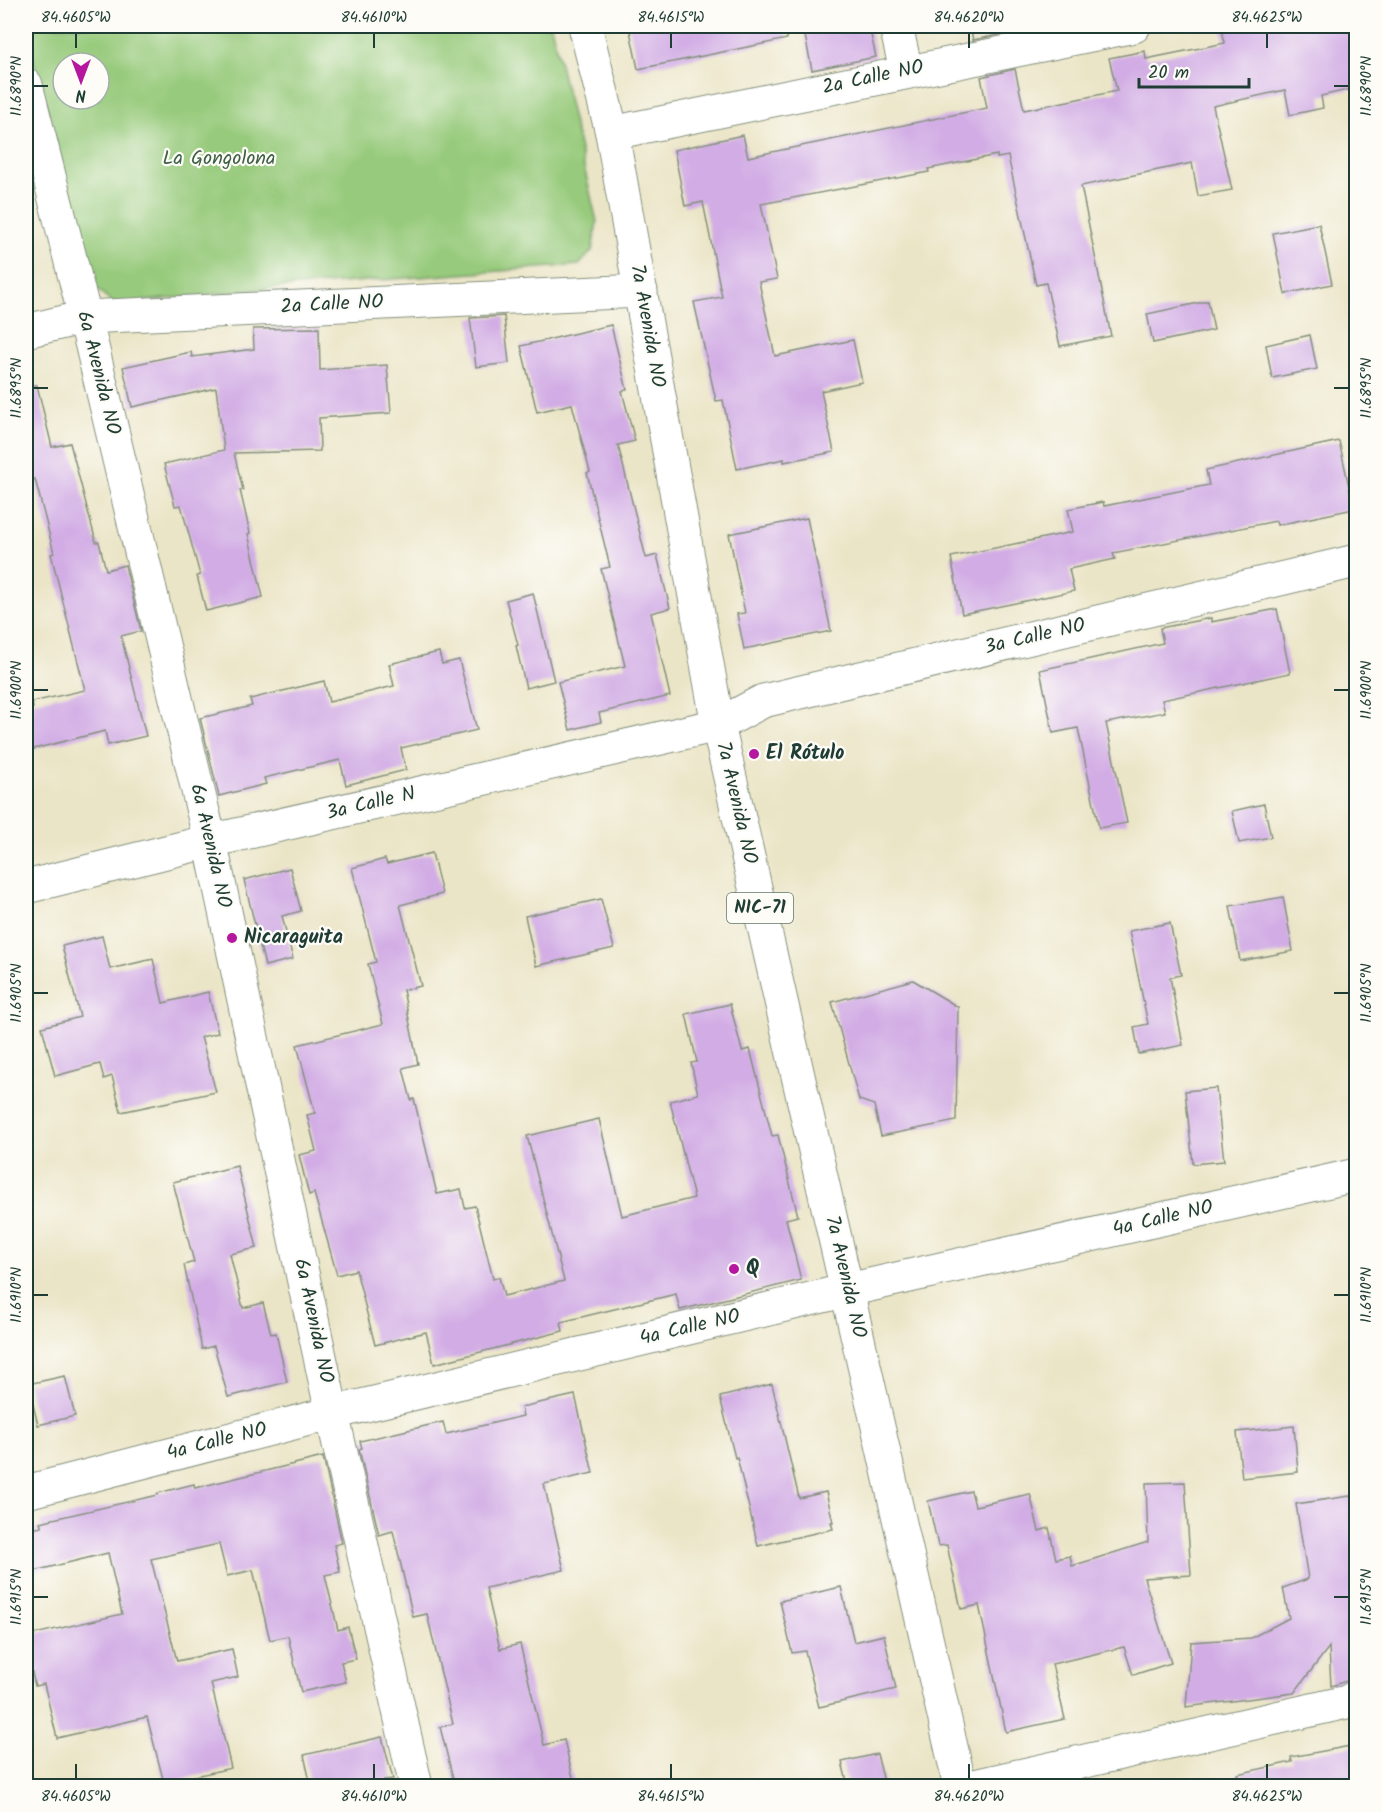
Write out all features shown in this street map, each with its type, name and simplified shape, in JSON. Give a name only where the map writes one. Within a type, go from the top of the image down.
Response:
[{"type":"main road","name":"7a Avenida NO","points":[[585,26],[612,133],[718,725],[960,1786]]},
{"type":"main road","points":[[896,26],[906,71]]},
{"type":"main road","name":"2a Calle NO","points":[[612,133],[1134,26]]},
{"type":"main road","name":"6a Avenida NO","points":[[26,86],[85,317],[210,841],[332,1413],[416,1786]]},
{"type":"main road","name":"2a Calle NO","points":[[26,331],[85,317],[640,291]]},
{"type":"main road","name":"3a Calle NO","points":[[718,725],[763,701],[1356,561]]},
{"type":"main road","name":"3a Calle N","points":[[26,887],[210,841],[718,725]]},
{"type":"main road","name":"4a Calle NO","points":[[26,1492],[332,1413],[848,1290],[1356,1175]]},
{"type":"main road","points":[[974,1786],[1347,1702],[1356,1696]]},
{"type":"green space","name":"La Gongolona","points":[[26,26],[551,26],[597,222],[592,251],[579,265],[273,288],[126,303],[112,302],[96,288],[26,33]]},
{"type":"building","points":[[629,26],[786,26],[787,39],[638,69]]},
{"type":"building","points":[[803,26],[869,26],[876,57],[812,70]]},
{"type":"building","points":[[970,26],[1006,26],[1008,33],[973,40]]},
{"type":"building","points":[[1242,26],[1356,26],[1356,88],[1321,96],[1323,108],[1290,115],[1285,90],[1213,106],[1232,190],[1198,196],[1192,163],[1081,186],[1111,336],[1060,346],[1046,283],[1036,285],[1008,156],[997,158],[997,155],[928,169],[929,172],[761,204],[777,279],[759,282],[775,356],[853,340],[862,382],[821,391],[834,452],[737,469],[723,400],[716,401],[694,302],[722,297],[703,202],[685,206],[674,150],[743,135],[748,157],[987,108],[981,77],[1015,69],[1024,110],[1117,91],[1109,58],[1145,51],[1146,59],[1225,43],[1222,30]]},
{"type":"building","points":[[1319,224],[1332,284],[1285,294],[1273,233]]},
{"type":"building","points":[[1208,301],[1214,330],[1153,343],[1147,314]]},
{"type":"building","points":[[504,316],[509,363],[476,367],[470,318]]},
{"type":"building","points":[[611,325],[627,390],[622,391],[635,441],[618,445],[646,558],[657,555],[670,608],[651,613],[670,696],[599,713],[601,722],[570,730],[558,682],[625,666],[601,569],[610,567],[587,473],[590,472],[572,404],[537,412],[521,346]]},
{"type":"building","points":[[319,328],[320,370],[387,365],[391,413],[319,418],[320,451],[234,453],[243,490],[240,490],[250,533],[248,534],[263,597],[206,611],[197,576],[200,575],[181,505],[175,506],[164,464],[224,450],[216,388],[132,407],[123,367],[191,352],[192,357],[254,349],[253,329]]},
{"type":"building","points":[[1310,335],[1317,369],[1272,378],[1266,345]]},
{"type":"building","points":[[37,385],[52,447],[70,443],[96,542],[99,542],[106,570],[125,565],[141,631],[121,636],[146,736],[108,745],[105,731],[26,751],[26,710],[33,708],[32,702],[85,690],[35,479],[26,482],[26,386]]},
{"type":"building","points":[[1339,441],[1354,509],[1277,525],[1276,521],[1113,553],[1115,559],[1069,569],[1074,591],[962,614],[951,557],[1073,532],[1068,509],[1103,502],[1104,506],[1209,485],[1206,470]]},
{"type":"building","points":[[807,518],[831,631],[744,649],[737,614],[745,613],[729,534]]},
{"type":"building","points":[[533,593],[554,681],[526,688],[506,600]]},
{"type":"building","points":[[1277,609],[1290,673],[1162,700],[1165,712],[1106,723],[1127,823],[1099,828],[1078,728],[1053,733],[1040,670],[1163,643],[1160,628],[1211,618],[1211,622]]},
{"type":"building","points":[[439,652],[442,664],[459,660],[477,730],[401,748],[406,770],[346,785],[340,760],[264,778],[266,784],[219,796],[200,718],[252,706],[250,699],[324,681],[329,702],[394,686],[389,664]]},
{"type":"building","points":[[1264,804],[1271,837],[1239,843],[1232,811]]},
{"type":"building","points":[[432,853],[442,894],[400,905],[421,986],[403,990],[418,1064],[403,1068],[411,1100],[414,1099],[437,1194],[461,1189],[465,1208],[475,1206],[493,1279],[499,1277],[504,1296],[564,1281],[527,1136],[599,1119],[622,1216],[694,1198],[670,1101],[698,1094],[691,1063],[697,1062],[686,1014],[730,1004],[742,1051],[750,1049],[772,1136],[778,1135],[798,1216],[786,1219],[801,1280],[680,1310],[676,1294],[561,1322],[563,1331],[434,1364],[426,1332],[375,1345],[356,1270],[337,1275],[314,1193],[309,1195],[299,1155],[316,1151],[307,1115],[315,1113],[297,1045],[383,1024],[368,964],[376,962],[352,868],[385,859],[387,864]]},
{"type":"building","points":[[290,868],[301,911],[282,916],[293,959],[265,966],[244,880]]},
{"type":"building","points":[[1283,897],[1293,951],[1240,961],[1230,906]]},
{"type":"building","points":[[601,899],[614,948],[536,966],[525,916]]},
{"type":"building","points":[[1170,923],[1181,975],[1170,977],[1183,1045],[1139,1054],[1134,1027],[1148,1024],[1129,931]]},
{"type":"building","points":[[102,936],[110,969],[153,959],[163,1003],[208,992],[218,1033],[201,1037],[216,1092],[121,1112],[112,1076],[104,1079],[100,1064],[55,1076],[42,1027],[80,1017],[62,946]]},
{"type":"building","points":[[913,980],[958,1007],[956,1121],[881,1136],[874,1105],[859,1100],[832,1002]]},
{"type":"building","points":[[1216,1088],[1224,1161],[1193,1164],[1185,1091]]},
{"type":"building","points":[[237,1166],[257,1248],[230,1254],[243,1308],[263,1303],[271,1334],[276,1333],[287,1382],[228,1397],[214,1346],[202,1349],[184,1265],[194,1262],[173,1182]]},
{"type":"building","points":[[65,1376],[75,1416],[38,1425],[28,1384]]},
{"type":"building","points":[[772,1384],[799,1498],[826,1492],[833,1529],[758,1546],[720,1397]]},
{"type":"building","points":[[575,1395],[593,1473],[544,1484],[564,1570],[486,1588],[500,1649],[520,1644],[544,1745],[564,1740],[575,1786],[455,1786],[440,1727],[453,1724],[427,1614],[413,1617],[393,1531],[379,1535],[359,1449],[362,1448],[360,1441],[443,1422],[446,1434],[523,1416],[521,1407]]},
{"type":"building","points":[[1294,1426],[1298,1472],[1242,1478],[1237,1432]]},
{"type":"building","points":[[323,1457],[342,1543],[334,1545],[340,1572],[325,1575],[338,1630],[348,1627],[356,1659],[341,1662],[346,1682],[301,1692],[288,1636],[270,1640],[253,1570],[227,1576],[219,1544],[151,1559],[177,1661],[232,1649],[238,1677],[211,1683],[231,1768],[164,1783],[147,1717],[57,1738],[44,1684],[35,1686],[26,1636],[122,1614],[108,1553],[26,1573],[26,1530],[42,1527],[40,1522],[158,1495],[158,1493],[194,1484],[195,1488]]},
{"type":"building","points":[[1185,1482],[1191,1575],[1144,1578],[1171,1663],[1133,1675],[1124,1647],[1052,1664],[1065,1719],[1006,1732],[979,1605],[961,1609],[947,1545],[938,1546],[928,1501],[971,1491],[975,1506],[1030,1494],[1039,1531],[1049,1528],[1056,1559],[1070,1556],[1072,1566],[1148,1542],[1146,1483]]},
{"type":"building","points":[[1356,1495],[1356,1678],[1331,1686],[1329,1647],[1294,1693],[1186,1707],[1191,1642],[1251,1638],[1289,1618],[1283,1588],[1308,1579],[1296,1504]]},
{"type":"building","points":[[841,1587],[854,1642],[884,1635],[896,1689],[819,1707],[805,1651],[792,1653],[780,1601]]},
{"type":"building","points":[[382,1737],[393,1779],[384,1780],[385,1786],[311,1786],[304,1755]]},
{"type":"building","points":[[1356,1745],[1356,1786],[1239,1786],[1237,1774],[1292,1762],[1291,1757]]},
{"type":"building","points":[[877,1754],[885,1786],[848,1786],[842,1762]]},
{"type":"place","name":"El Rótulo","points":[[754,754]]},
{"type":"place","name":"Nicaraguita","points":[[232,938]]},
{"type":"place","name":"Q","points":[[734,1269]]}]
